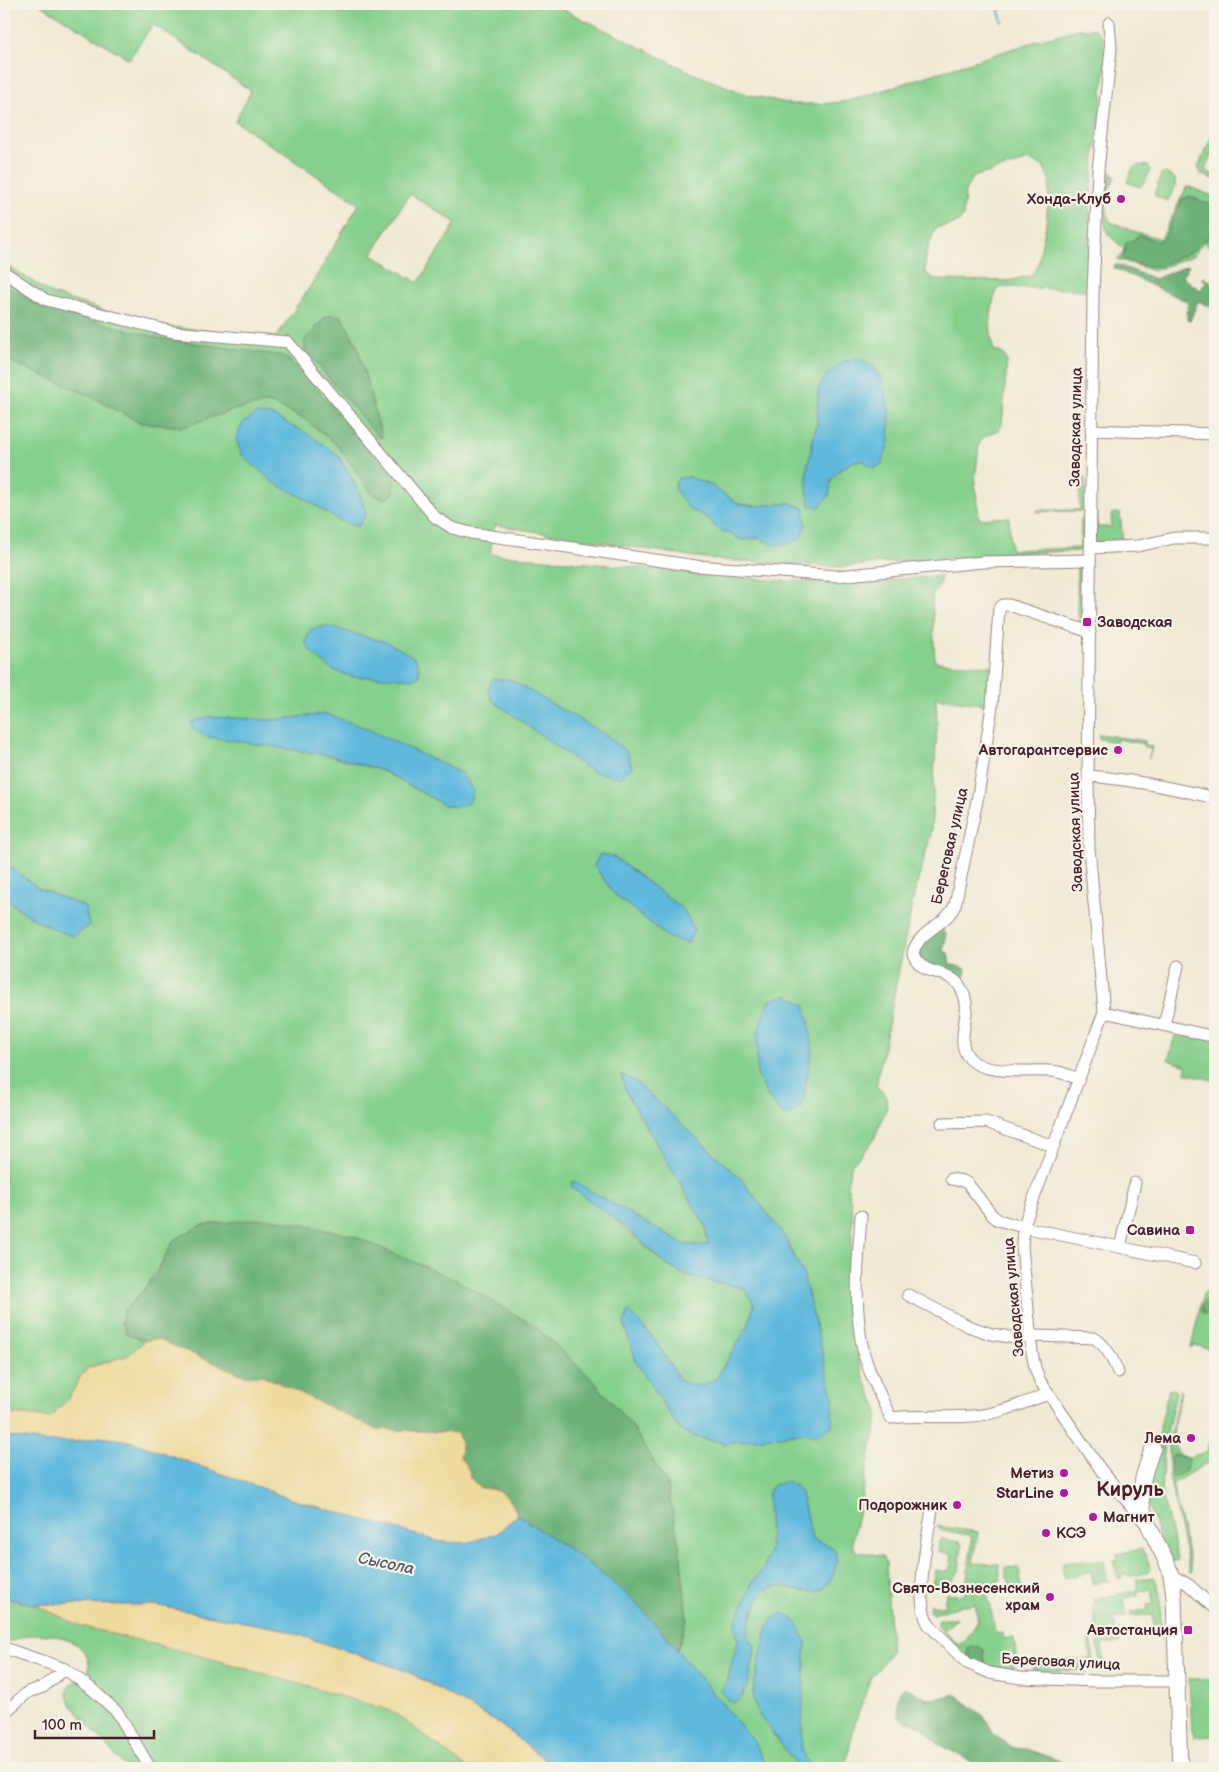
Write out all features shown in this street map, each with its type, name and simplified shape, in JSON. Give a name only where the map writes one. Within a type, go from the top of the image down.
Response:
[{"type":"main road","points":[[1152,1448],[1141,1494],[1149,1528],[1168,1565],[1171,1575],[1176,1640],[1180,1768]]},
{"type":"street","name":"Заводская улица","points":[[1109,23],[1111,49],[1098,170],[1093,284],[1088,776],[1090,848],[1104,1012],[1023,1227],[1022,1246],[1035,1368],[1048,1394],[1101,1470],[1149,1528]]},
{"type":"street","points":[[4,272],[46,300],[173,332],[288,342],[435,517],[452,528],[470,533],[696,566],[837,576],[1090,554],[1174,538],[1215,538]]},
{"type":"street","points":[[1091,430],[1215,434]]},
{"type":"street","name":"Береговая улица","points":[[1079,1079],[1057,1072],[994,1070],[968,1057],[964,1046],[962,1030],[968,1011],[961,988],[955,981],[923,968],[914,954],[916,944],[950,915],[955,905],[977,800],[992,706],[999,609],[1003,605],[1008,605],[1090,632]]},
{"type":"street","points":[[1088,776],[1161,786],[1215,798]]},
{"type":"street","points":[[1164,1026],[1178,966]]},
{"type":"street","points":[[1104,1012],[1215,1037]]},
{"type":"street","points":[[942,1123],[986,1122],[1053,1146]]},
{"type":"street","points":[[951,1179],[968,1184],[998,1220],[1196,1264]]},
{"type":"street","points":[[1120,1247],[1135,1182]]},
{"type":"street","points":[[861,1216],[858,1316],[864,1354],[874,1384],[891,1418],[985,1414],[1048,1394]]},
{"type":"street","points":[[908,1295],[968,1326],[991,1334],[1016,1338],[1094,1338],[1101,1342],[1109,1352],[1118,1372]]},
{"type":"street","name":"Береговая улица","points":[[932,1509],[921,1587],[922,1601],[929,1625],[967,1664],[990,1673],[1020,1678],[1096,1681],[1177,1675]]},
{"type":"street","points":[[1171,1575],[1189,1585],[1215,1608]]},
{"type":"street","points":[[4,1648],[65,1669],[93,1690],[118,1713],[150,1768]]},
{"type":"street","points":[[4,1713],[28,1692],[43,1687],[65,1669]]},
{"type":"green space","points":[[39,4],[552,4],[697,75],[746,94],[791,104],[823,104],[849,101],[1049,37],[1080,29],[1095,29],[1103,40],[1106,61],[1091,191],[1087,290],[1002,287],[997,290],[990,328],[994,350],[1003,354],[1007,361],[1002,426],[984,437],[979,444],[975,481],[979,519],[1009,517],[1011,550],[1080,548],[1081,519],[1085,523],[1084,548],[1079,551],[989,554],[985,558],[944,558],[839,567],[695,557],[495,525],[490,554],[781,581],[860,582],[940,576],[940,583],[932,596],[935,662],[991,666],[989,705],[936,698],[937,725],[931,834],[914,895],[876,1086],[886,1095],[887,1107],[874,1139],[852,1164],[847,1185],[853,1214],[850,1268],[851,1314],[856,1352],[867,1386],[877,1406],[878,1416],[852,1543],[856,1551],[883,1556],[886,1562],[891,1649],[885,1661],[871,1677],[855,1723],[845,1768],[811,1768],[805,1760],[772,1619],[766,1632],[753,1692],[759,1715],[799,1768],[766,1768],[754,1742],[677,1650],[687,1619],[680,1550],[667,1484],[631,1425],[590,1377],[535,1326],[456,1280],[174,1240],[164,1259],[140,1294],[124,1310],[127,1334],[144,1341],[129,1355],[88,1368],[81,1376],[69,1398],[50,1418],[4,1413],[4,896],[19,910],[69,900],[38,888],[4,862],[4,359],[84,393],[141,423],[269,403],[303,418],[338,445],[373,495],[394,482],[386,469],[303,373],[284,356],[158,338],[41,307],[4,284],[4,263],[52,294],[150,325],[276,337],[313,282],[359,204],[235,121],[251,91],[153,24],[129,59]],"holes":[[[1029,160],[1044,167],[1050,182],[1046,224],[1038,265],[1032,275],[1009,281],[935,280],[925,272],[926,255],[936,228],[958,223],[963,217],[965,191],[973,177]],[[410,194],[456,223],[418,283],[372,254]],[[341,316],[357,345],[382,438]],[[817,423],[874,468],[864,461],[854,461],[839,470],[831,480],[829,496],[807,468]],[[338,455],[358,489],[366,514],[338,520],[307,500]],[[690,477],[712,486],[738,504],[756,506],[790,503],[804,508],[773,545],[759,538],[742,540],[719,530],[708,518],[689,509],[674,488]],[[326,714],[444,805],[383,771],[332,756],[191,722],[209,717],[272,720]],[[614,857],[684,910],[694,930],[669,938],[614,894],[594,865]],[[622,1075],[636,1082],[741,1179],[783,1234],[803,1274],[833,1397],[818,1435],[801,1433],[725,1443],[696,1437],[679,1429],[636,1361],[655,1340],[681,1382],[699,1386],[716,1379],[749,1324],[754,1305],[744,1288],[686,1276],[665,1264],[573,1182],[685,1245],[708,1245],[706,1227],[626,1092]],[[768,1493],[801,1494],[812,1539],[834,1548],[804,1592],[787,1586],[776,1586],[769,1589],[758,1601],[747,1634],[755,1648],[743,1697],[721,1690],[726,1684],[738,1640],[735,1624],[753,1581],[764,1568],[770,1548]]]},
{"type":"green space","points":[[1215,128],[1215,146],[1205,170],[1215,175],[1212,179],[1201,174],[1198,167]]},
{"type":"green space","points":[[1138,165],[1149,166],[1150,169],[1147,178],[1140,187],[1127,182],[1133,168]]},
{"type":"green space","points":[[1111,171],[1115,177],[1106,198],[1103,199],[1103,175]]},
{"type":"green space","points":[[1166,173],[1175,179],[1174,191],[1167,201],[1154,195],[1161,175]]},
{"type":"green space","points":[[1187,186],[1215,197],[1215,250],[1203,242],[1194,255],[1154,271],[1117,259],[1122,255],[1124,249],[1108,234],[1105,225],[1103,199],[1106,198],[1109,221],[1133,231],[1161,239]]},
{"type":"green space","points":[[1190,196],[1215,207],[1215,234],[1212,240],[1202,240],[1193,251],[1160,266],[1145,266],[1123,259],[1126,243],[1137,236],[1140,235],[1158,242],[1165,237],[1182,199]]},
{"type":"green space","points":[[1115,265],[1155,279],[1188,265],[1182,276],[1200,290],[1206,282],[1202,279],[1204,277],[1215,284],[1215,309],[1198,301],[1190,321],[1187,320],[1188,302],[1114,268]]},
{"type":"green space","points":[[4,284],[41,307],[158,338],[284,356],[303,373],[386,469],[394,482],[394,493],[385,499],[373,495],[337,445],[303,418],[269,403],[237,409],[183,427],[141,423],[84,393],[4,359]]},
{"type":"green space","points":[[331,315],[341,316],[357,345],[382,438],[377,436],[305,350],[304,341],[325,317]]},
{"type":"green space","points":[[1084,476],[1085,509],[1083,511],[1038,512],[1037,510],[1078,510],[1080,508],[1080,488],[1073,485],[1073,479],[1083,479]]},
{"type":"green space","points":[[1094,513],[1097,513],[1097,527],[1111,527],[1112,513],[1120,513],[1123,543],[1101,544],[1095,542]]},
{"type":"green space","points":[[1076,565],[1082,566],[1085,569],[1084,623],[1078,625],[1077,568]]},
{"type":"green space","points":[[1099,734],[1145,741],[1145,745],[1152,747],[1149,759],[1151,749],[1144,747],[1144,744],[1117,739],[1117,742],[1099,739]]},
{"type":"green space","points":[[942,929],[946,933],[944,951],[948,953],[950,964],[966,969],[965,979],[921,963],[917,949],[922,943]]},
{"type":"green space","points":[[1176,1032],[1215,1041],[1215,1081],[1186,1073],[1187,1066],[1168,1060]]},
{"type":"green space","points":[[270,1218],[351,1235],[456,1280],[535,1326],[590,1377],[631,1425],[667,1484],[680,1550],[687,1619],[677,1650],[625,1592],[573,1552],[517,1515],[514,1504],[493,1489],[480,1488],[470,1478],[469,1470],[460,1457],[461,1444],[456,1433],[375,1429],[262,1375],[245,1376],[158,1340],[144,1341],[127,1334],[121,1322],[124,1310],[155,1276],[174,1240],[201,1225]]},
{"type":"green space","points":[[1206,1291],[1215,1293],[1215,1358],[1212,1356],[1213,1349],[1193,1345],[1191,1348],[1203,1294]]},
{"type":"green space","points":[[1211,1298],[1215,1300],[1215,1314],[1203,1314],[1203,1304]]},
{"type":"green space","points":[[1169,1389],[1175,1390],[1176,1393],[1165,1441],[1161,1490],[1178,1560],[1169,1563],[1147,1503],[1155,1448]]},
{"type":"green space","points":[[1180,1390],[1173,1432],[1175,1448],[1179,1455],[1188,1458],[1208,1451],[1207,1448],[1215,1430],[1215,1458],[1172,1484],[1192,1571],[1190,1573],[1169,1475],[1169,1443]]},
{"type":"green space","points":[[1174,1454],[1189,1459],[1189,1461],[1185,1471],[1173,1478],[1171,1475],[1170,1458]]},
{"type":"green space","points":[[937,1526],[978,1532],[973,1563],[999,1564],[1001,1580],[998,1580],[999,1586],[985,1588],[991,1607],[995,1633],[1002,1632],[1003,1639],[1014,1637],[1017,1662],[1014,1662],[1014,1670],[1011,1673],[975,1665],[937,1625],[940,1619],[956,1619],[944,1630],[959,1645],[970,1634],[978,1621],[975,1604],[963,1605],[933,1614],[929,1611],[930,1604],[944,1607],[946,1593],[965,1595],[972,1540],[970,1535],[941,1531]]},
{"type":"green space","points":[[941,1539],[960,1542],[962,1545],[959,1571],[947,1588],[932,1585],[935,1570],[949,1571],[952,1554],[938,1552]]},
{"type":"green space","points":[[1142,1549],[1151,1567],[1149,1570],[1139,1575],[1128,1577],[1123,1575],[1123,1578],[1118,1579],[1114,1560],[1118,1559],[1117,1554]]},
{"type":"green space","points":[[1104,1561],[1108,1581],[1098,1581],[1098,1583],[1093,1584],[1091,1572],[1064,1578],[1061,1562]]},
{"type":"green space","points":[[1005,1567],[1019,1568],[1022,1589],[1009,1591],[1009,1579],[1007,1578]]},
{"type":"green space","points":[[1153,1577],[1160,1596],[1161,1636],[1154,1636],[1153,1615],[1130,1616],[1131,1612],[1148,1610],[1147,1605],[1153,1604],[1151,1590],[1138,1591],[1138,1596],[1124,1598],[1126,1616],[1114,1619],[1116,1630],[1120,1630],[1120,1642],[1102,1645],[1104,1663],[1116,1665],[1116,1669],[1114,1671],[1104,1671],[1100,1666],[1094,1599],[1138,1590],[1136,1580]]},
{"type":"green space","points":[[4,1598],[33,1604],[81,1626],[213,1659],[392,1711],[467,1768],[126,1768],[72,1706],[67,1695],[68,1687],[89,1671],[88,1661],[84,1652],[68,1640],[47,1635],[27,1636],[4,1642]]},
{"type":"green space","points":[[1089,1641],[1092,1641],[1093,1658],[1090,1665],[1086,1668],[1082,1670],[1033,1671],[1032,1662],[1090,1659]]},
{"type":"green space","points":[[978,1646],[984,1650],[985,1664],[975,1662],[968,1654],[968,1648]]},
{"type":"green space","points":[[1189,1679],[1214,1679],[1215,1736],[1194,1737],[1194,1732],[1192,1732]]},
{"type":"green space","points":[[904,1688],[930,1699],[955,1694],[985,1717],[994,1735],[1014,1748],[1026,1749],[1058,1760],[1061,1762],[1060,1768],[982,1768],[937,1743],[921,1726],[900,1718],[898,1698],[900,1691]]},
{"type":"sand","points":[[157,1339],[245,1376],[262,1375],[375,1429],[457,1433],[461,1444],[460,1457],[469,1470],[470,1478],[480,1488],[499,1492],[508,1498],[515,1508],[517,1515],[498,1533],[467,1543],[441,1542],[294,1500],[130,1441],[99,1437],[74,1442],[46,1442],[4,1436],[4,1413],[50,1418],[69,1398],[81,1376],[88,1368],[129,1355],[144,1341]]},
{"type":"sand","points":[[33,1604],[154,1605],[282,1629],[409,1672],[498,1723],[555,1768],[467,1768],[392,1711],[213,1659],[81,1626]]},
{"type":"water","points":[[857,358],[872,365],[882,379],[890,414],[889,442],[882,464],[874,468],[864,461],[854,461],[839,470],[831,480],[829,496],[820,507],[810,505],[807,490],[807,468],[817,423],[818,390],[827,374],[843,362]]},
{"type":"water","points":[[256,414],[271,415],[310,435],[338,455],[358,489],[366,514],[358,527],[338,520],[307,500],[273,482],[242,455],[236,439],[243,423]]},
{"type":"water","points":[[690,477],[712,486],[738,504],[756,506],[790,503],[804,508],[806,526],[800,539],[788,544],[773,545],[759,538],[742,540],[719,530],[708,518],[689,509],[674,488],[678,478]]},
{"type":"water","points":[[326,626],[389,643],[415,658],[419,667],[419,677],[412,679],[353,677],[331,669],[311,652],[305,642],[311,629]]},
{"type":"water","points":[[492,679],[509,679],[606,735],[627,752],[632,767],[621,778],[591,771],[493,701],[488,691]]},
{"type":"water","points":[[326,714],[363,727],[461,773],[473,790],[470,802],[457,807],[444,805],[383,771],[332,756],[204,736],[192,729],[191,722],[209,717],[272,720]]},
{"type":"water","points":[[600,854],[614,857],[684,910],[694,930],[688,943],[669,938],[614,894],[594,865]]},
{"type":"water","points":[[4,862],[38,888],[85,907],[89,926],[74,936],[45,925],[19,909],[4,896]]},
{"type":"water","points":[[788,995],[806,1006],[813,1047],[801,1109],[784,1117],[769,1098],[757,1075],[757,1037],[762,1018],[770,1000]]},
{"type":"water","points":[[621,1075],[636,1082],[741,1179],[783,1234],[803,1274],[833,1397],[832,1426],[818,1435],[801,1433],[725,1443],[696,1437],[679,1429],[636,1361],[624,1323],[629,1311],[655,1340],[681,1382],[699,1386],[716,1379],[749,1324],[754,1305],[744,1288],[686,1276],[665,1264],[626,1227],[571,1187],[573,1181],[685,1245],[708,1245],[706,1227],[626,1092]]},
{"type":"water","name":"Сысола","points":[[4,1436],[46,1442],[74,1442],[99,1437],[130,1441],[294,1500],[441,1542],[467,1543],[498,1533],[517,1515],[573,1552],[625,1592],[658,1627],[754,1742],[766,1768],[555,1768],[498,1723],[409,1672],[282,1629],[154,1605],[33,1604],[4,1598]]},
{"type":"water","points":[[785,1482],[795,1485],[801,1494],[812,1539],[834,1548],[836,1566],[826,1586],[818,1591],[811,1592],[776,1586],[763,1592],[754,1609],[747,1634],[755,1647],[750,1678],[744,1692],[735,1703],[729,1701],[721,1690],[726,1684],[738,1640],[735,1624],[753,1581],[764,1568],[770,1548],[768,1493],[773,1485]]},
{"type":"water","points":[[782,1613],[795,1621],[806,1643],[801,1747],[805,1760],[811,1768],[799,1768],[759,1715],[755,1705],[753,1692],[766,1632],[772,1619]]},
{"type":"waterway","points":[[997,4],[1002,22]]},
{"type":"place","name":"Хонда-Клуб","points":[[1121,199]]},
{"type":"place","name":"Заводская","points":[[1087,622]]},
{"type":"place","name":"Автогарантсервис","points":[[1118,750]]},
{"type":"place","name":"Савина","points":[[1190,1230]]},
{"type":"place","name":"Лема","points":[[1191,1438]]},
{"type":"place","name":"Метиз","points":[[1064,1473]]},
{"type":"place","name":"StarLine","points":[[1064,1493]]},
{"type":"place","name":"Подорожник","points":[[957,1505]]},
{"type":"place","name":"Магнит","points":[[1093,1517]]},
{"type":"place","name":"КСЭ","points":[[1046,1533]]},
{"type":"place","name":"Свято-Вознесенский храм","points":[[1050,1597]]},
{"type":"place","name":"Автостанция","points":[[1188,1630]]},
{"type":"district","name":"Кируль","points":[[1130,1490]]}]
